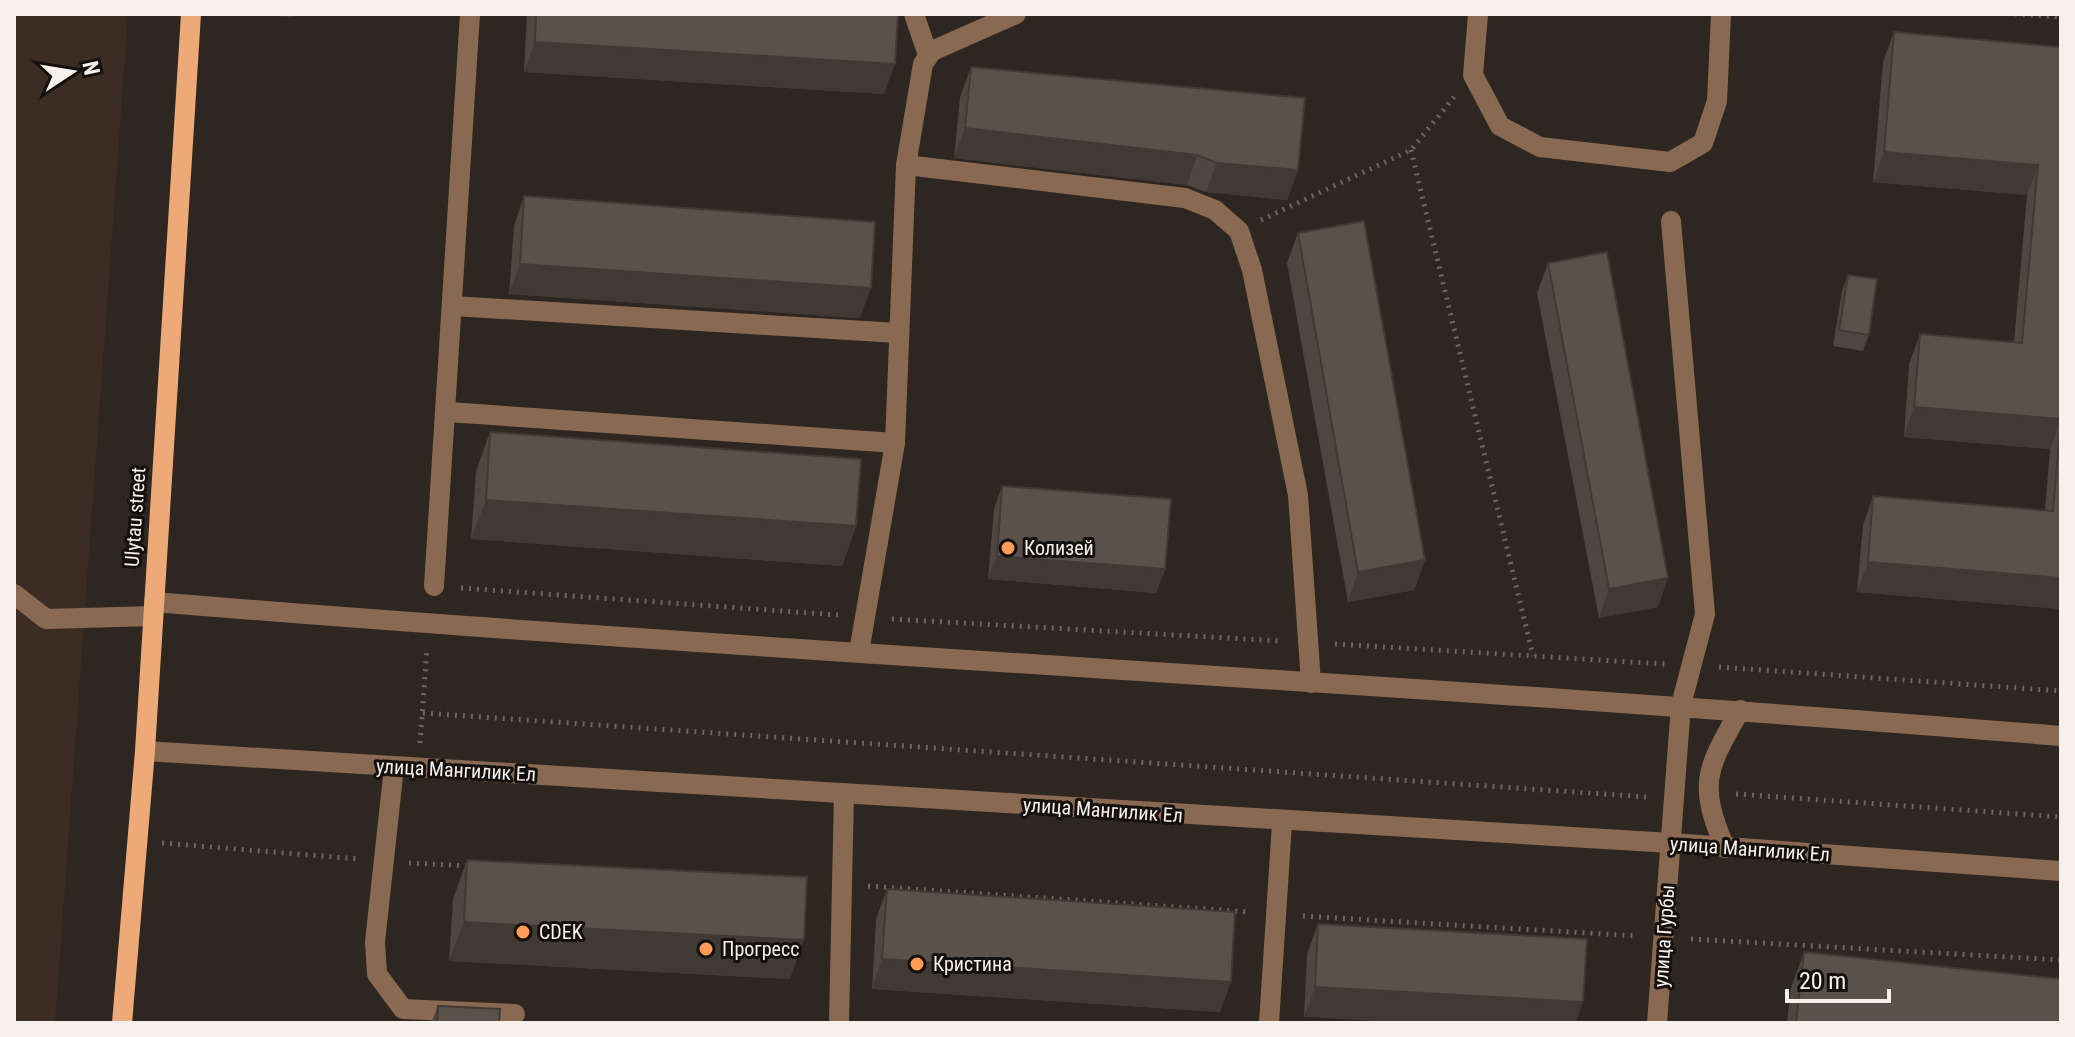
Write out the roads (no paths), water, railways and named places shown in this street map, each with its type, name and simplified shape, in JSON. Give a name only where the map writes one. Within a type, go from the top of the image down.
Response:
[{"type":"main road","name":"Ulytau street","points":[[122,1023],[145,751],[191,14]]},
{"type":"street","points":[[434,586],[448,412],[470,14]]},
{"type":"street","points":[[859,652],[895,443],[906,165],[928,55],[914,14]]},
{"type":"street","points":[[928,55],[1016,14]]},
{"type":"street","points":[[1478,14],[1473,75],[1500,126],[1540,147],[1670,162],[1703,143],[1717,101],[1721,14]]},
{"type":"street","points":[[906,165],[1185,198],[1215,210],[1239,231],[1252,270],[1298,495],[1311,683]]},
{"type":"street","name":"улица Гурбы","points":[[1657,1023],[1681,705],[1705,614],[1671,221]]},
{"type":"street","points":[[453,306],[898,333]]},
{"type":"street","points":[[448,412],[895,443]]},
{"type":"street","points":[[14,594],[46,619],[153,609],[429,624],[1681,705],[2061,736]]},
{"type":"street","points":[[1725,848],[1712,819],[1707,792],[1709,768],[1740,710]]},
{"type":"street","name":"улица Мангилик Ел","points":[[145,751],[1282,823],[1671,843],[2061,871]]},
{"type":"street","points":[[394,767],[375,942],[377,974],[388,993],[403,1009],[515,1014]]},
{"type":"street","points":[[839,1023],[844,793]]},
{"type":"street","points":[[1269,1023],[1282,823]]},
{"type":"place","name":"Колизей","points":[[1008,548]]},
{"type":"place","name":"CDEK","points":[[523,932]]},
{"type":"place","name":"Прогресс","points":[[706,949]]},
{"type":"place","name":"Кристина","points":[[917,964]]}]
